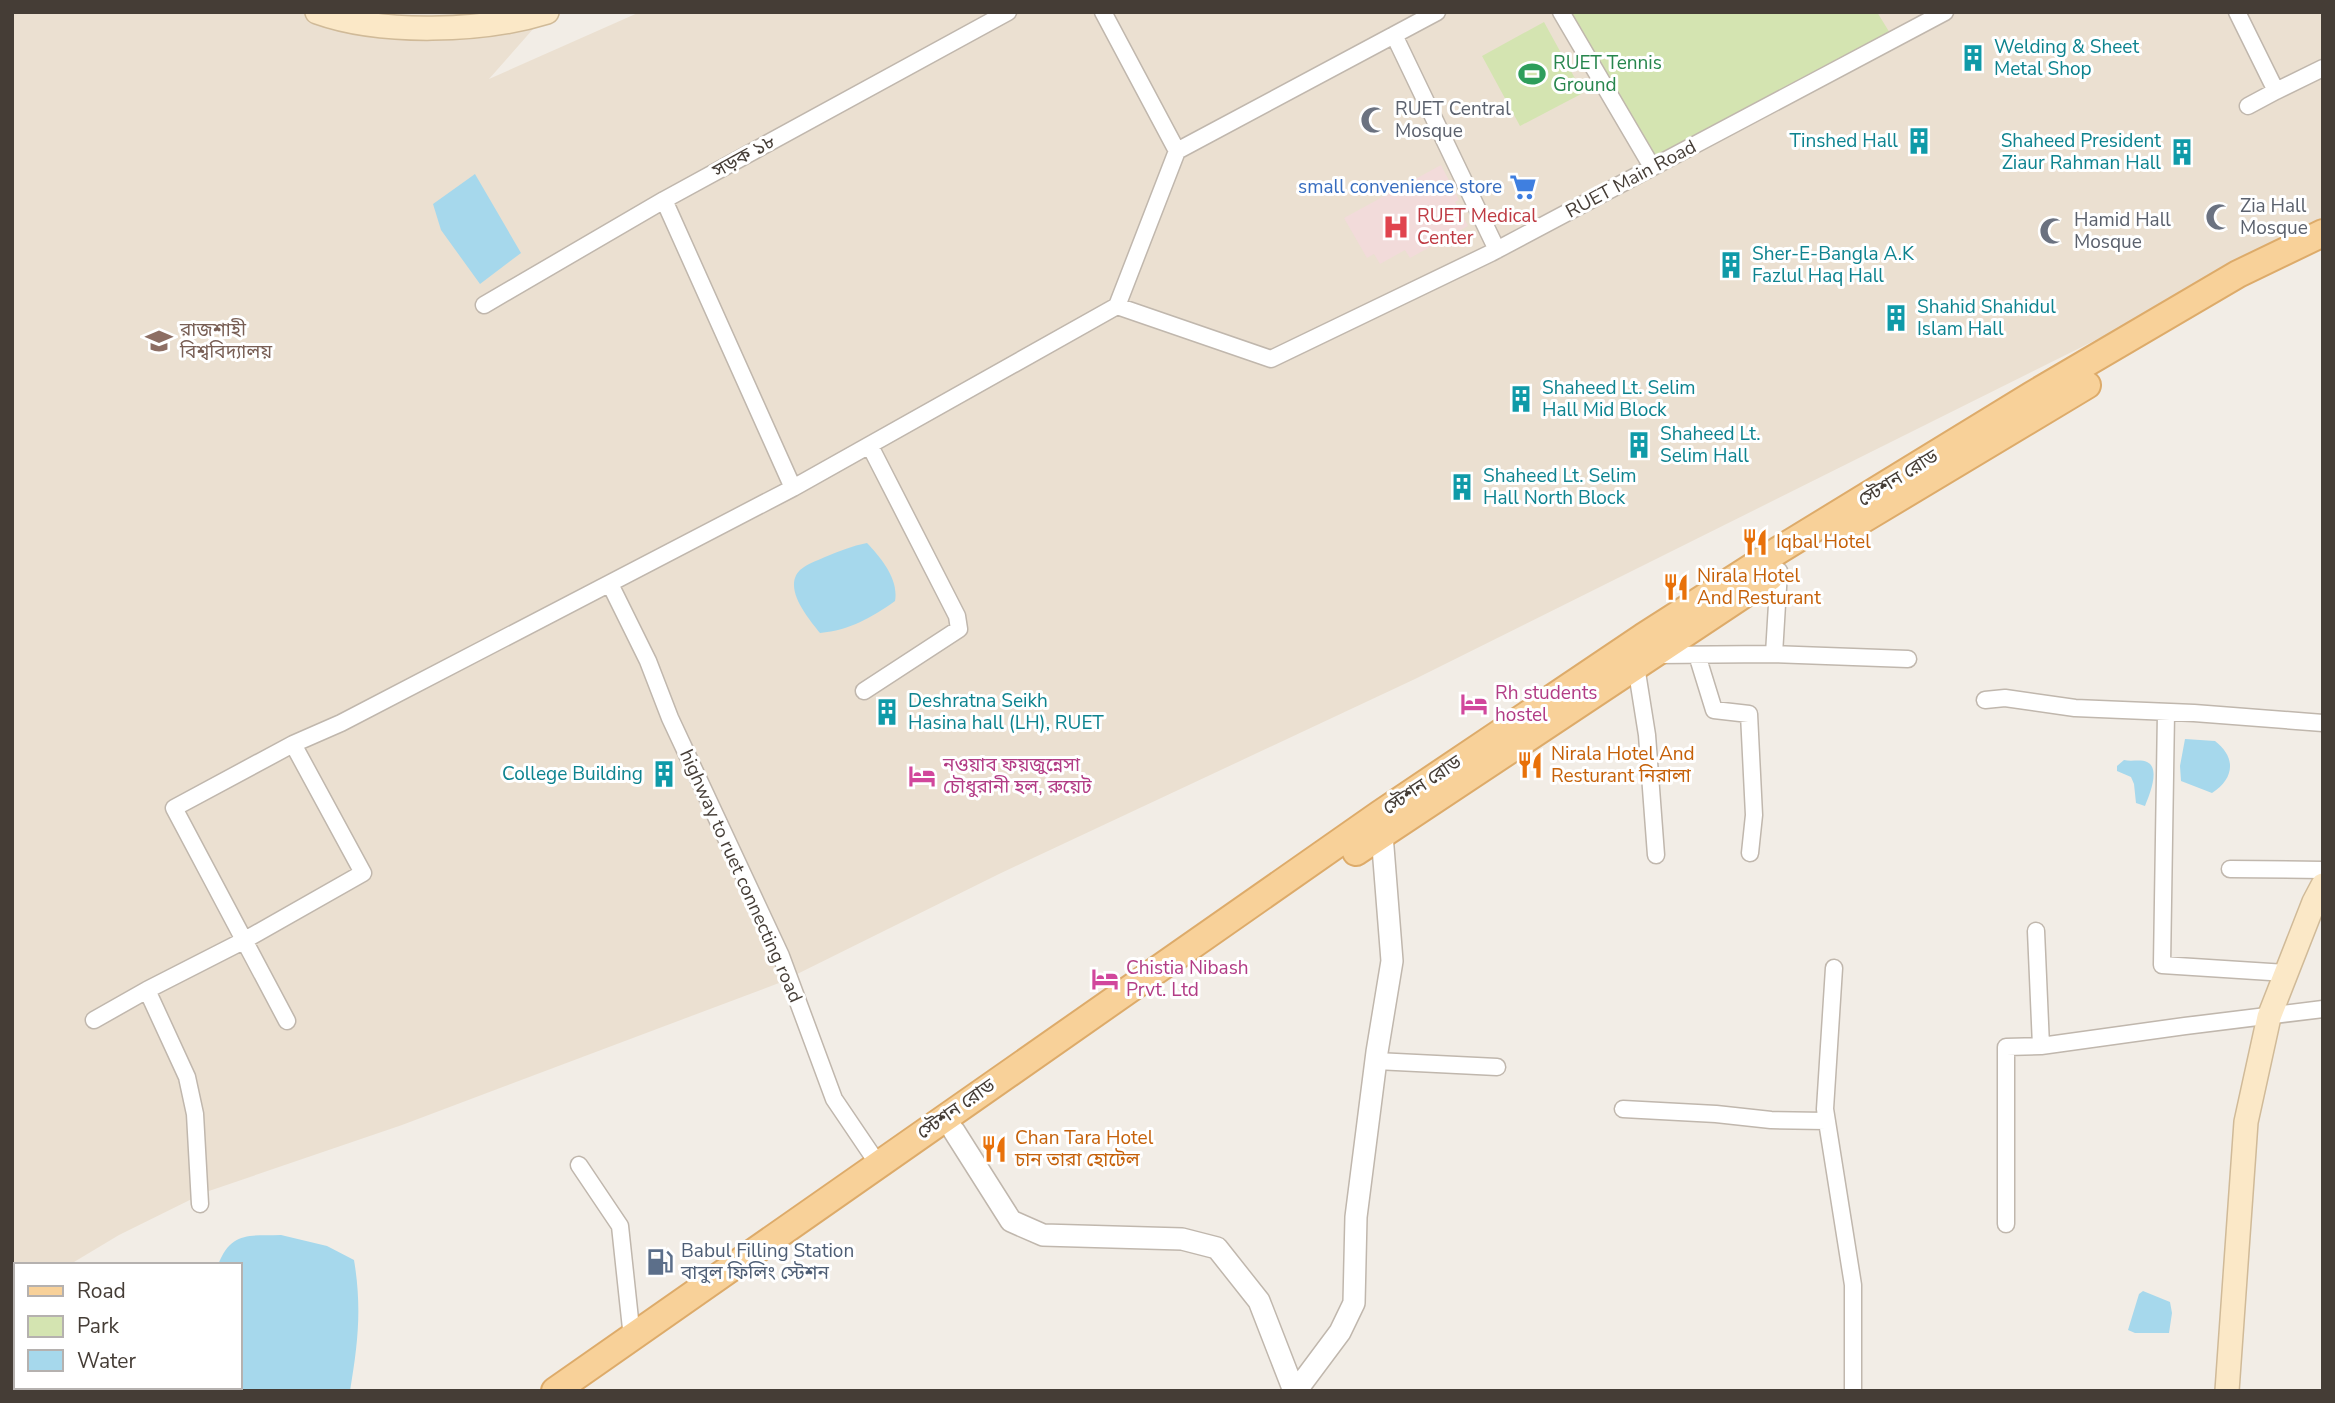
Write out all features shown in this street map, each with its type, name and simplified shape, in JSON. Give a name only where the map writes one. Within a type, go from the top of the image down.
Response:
[{"type":"main road","points":[[317,12],[383,26],[462,28],[524,19],[547,12]]},
{"type":"main road","name":"স্টেশন রোড","points":[[584,1391],[954,1131],[1643,637],[1779,550],[2032,396],[2238,274],[2323,233]]},
{"type":"main road","name":"স্টেশন রোড","points":[[555,1391],[878,1164],[1381,824],[1645,661],[1779,571],[2205,312],[2323,251]]},
{"type":"main road","points":[[2227,1391],[2246,1122],[2269,1017],[2323,885]]},
{"type":"street","points":[[351,12],[383,26]]},
{"type":"street","name":"সড়ক ১৮","points":[[484,305],[664,200],[1008,12]]},
{"type":"street","points":[[1103,12],[1177,151]]},
{"type":"street","points":[[287,1021],[174,808],[293,744],[341,723],[793,488],[1117,306],[1177,151],[1437,12]]},
{"type":"street","points":[[1561,12],[1652,167]]},
{"type":"street","name":"RUET Main Road","points":[[1117,306],[1271,359],[1497,250],[1945,12]]},
{"type":"street","points":[[2237,12],[2276,91]]},
{"type":"street","points":[[1394,35],[1497,250]]},
{"type":"street","points":[[2248,106],[2323,68]]},
{"type":"street","points":[[664,200],[793,488]]},
{"type":"street","points":[[864,691],[959,629],[957,617],[870,446]]},
{"type":"street","points":[[1774,654],[1779,571]]},
{"type":"street","name":"highway to ruet connecting road","points":[[610,584],[648,661],[670,718],[781,956],[834,1099],[878,1164]]},
{"type":"street","points":[[1656,855],[1647,735],[1645,661],[1697,655],[1774,654],[1908,659]]},
{"type":"street","points":[[1697,655],[1714,710],[1749,714],[1754,815],[1750,853]]},
{"type":"street","points":[[1985,700],[2005,698],[2075,708],[2323,723]]},
{"type":"street","points":[[2166,712],[2162,965],[2286,974]]},
{"type":"street","points":[[94,1020],[245,940],[362,873],[293,744]]},
{"type":"street","points":[[1295,1391],[1340,1332],[1354,1303],[1356,1217],[1392,961],[1381,824]]},
{"type":"street","points":[[2231,869],[2323,870]]},
{"type":"street","points":[[2036,931],[2041,1046]]},
{"type":"street","points":[[1834,968],[1825,1109],[1853,1285],[1853,1391]]},
{"type":"street","points":[[147,990],[187,1077],[195,1114],[200,1204]]},
{"type":"street","points":[[2006,1224],[2006,1047],[2041,1046],[2323,1010]]},
{"type":"street","points":[[1376,1061],[1497,1067]]},
{"type":"street","points":[[1623,1109],[1771,1120],[1826,1121]]},
{"type":"street","points":[[954,1131],[1011,1221],[1043,1235],[1182,1239],[1217,1248],[1259,1301],[1295,1391]]},
{"type":"street","points":[[579,1165],[620,1226],[632,1338]]},
{"type":"shaded area","points":[[12,12],[548,12],[489,79],[640,12],[2323,12],[2323,227],[1415,679],[999,874],[779,983],[402,1125],[206,1192],[119,1235],[72,1263],[14,1263],[12,1299]]},
{"type":"shaded area","name":"RUET Medical Center","points":[[1441,165],[1459,200],[1455,202],[1468,226],[1410,258],[1405,250],[1380,264],[1374,254],[1367,258],[1344,218]]},
{"type":"green space","points":[[1567,12],[1877,12],[1893,38],[1652,167]]},
{"type":"green space","name":"RUET Tennis Ground","points":[[1544,22],[1583,93],[1520,126],[1482,56]]},
{"type":"water","points":[[475,174],[521,253],[480,284],[441,230],[433,204]]},
{"type":"water","points":[[867,543],[892,577],[895,601],[860,622],[820,633],[799,603],[794,585],[795,577],[800,570],[812,563]]},
{"type":"water","points":[[2185,739],[2215,741],[2227,754],[2229,774],[2212,793],[2181,781],[2180,766]]},
{"type":"water","points":[[2124,760],[2145,761],[2151,765],[2154,776],[2145,806],[2136,803],[2131,777],[2117,771],[2117,766]]},
{"type":"water","points":[[259,1235],[281,1235],[327,1246],[354,1260],[358,1326],[350,1391],[191,1391],[242,1389],[242,1263],[219,1263],[235,1241]]},
{"type":"water","points":[[2143,1291],[2170,1302],[2172,1313],[2169,1333],[2135,1333],[2128,1330],[2139,1294]]},
{"type":"place","name":"Welding & Sheet Metal Shop","points":[[1973,58]]},
{"type":"place","name":"RUET Tennis Ground","points":[[1532,74]]},
{"type":"place","name":"RUET Central Mosque","points":[[1374,120]]},
{"type":"place","name":"Tinshed Hall","points":[[1919,141]]},
{"type":"place","name":"Shaheed President Ziaur Rahman Hall","points":[[2182,152]]},
{"type":"place","name":"small convenience store","points":[[1523,187]]},
{"type":"place","name":"Zia Hall Mosque","points":[[2219,217]]},
{"type":"place","name":"RUET Medical Center","points":[[1396,227]]},
{"type":"place","name":"Hamid Hall Mosque","points":[[2053,231]]},
{"type":"place","name":"Sher-E-Bangla A.K Fazlul Haq Hall","points":[[1731,265]]},
{"type":"place","name":"Shahid Shahidul Islam Hall","points":[[1896,318]]},
{"type":"place","name":"রাজশাহী বিশ্ববিদ্যালয়","points":[[159,341]]},
{"type":"place","name":"Shaheed Lt. Selim Hall Mid Block","points":[[1521,399]]},
{"type":"place","name":"Shaheed Lt. Selim Hall","points":[[1639,445]]},
{"type":"place","name":"Shaheed Lt. Selim Hall North Block","points":[[1462,487]]},
{"type":"place","name":"Iqbal Hotel","points":[[1755,542]]},
{"type":"place","name":"Nirala Hotel And Resturant","points":[[1676,587]]},
{"type":"place","name":"Rh students hostel","points":[[1474,704]]},
{"type":"place","name":"Deshratna Seikh Hasina hall (LH), RUET","points":[[887,712]]},
{"type":"place","name":"Nirala Hotel And Resturant নিরালা","points":[[1530,765]]},
{"type":"place","name":"College Building","points":[[664,774]]},
{"type":"place","name":"নওয়াব ফয়জুন্নেসা চৌধুরানী হল, রুয়েট","points":[[922,776]]},
{"type":"place","name":"Chistia Nibash Prvt. Ltd","points":[[1105,979]]},
{"type":"place","name":"Chan Tara Hotel চান তারা হোটেল","points":[[994,1149]]},
{"type":"place","name":"Babul Filling Station বাবুল ফিলিং স্টেশন","points":[[660,1262]]}]
